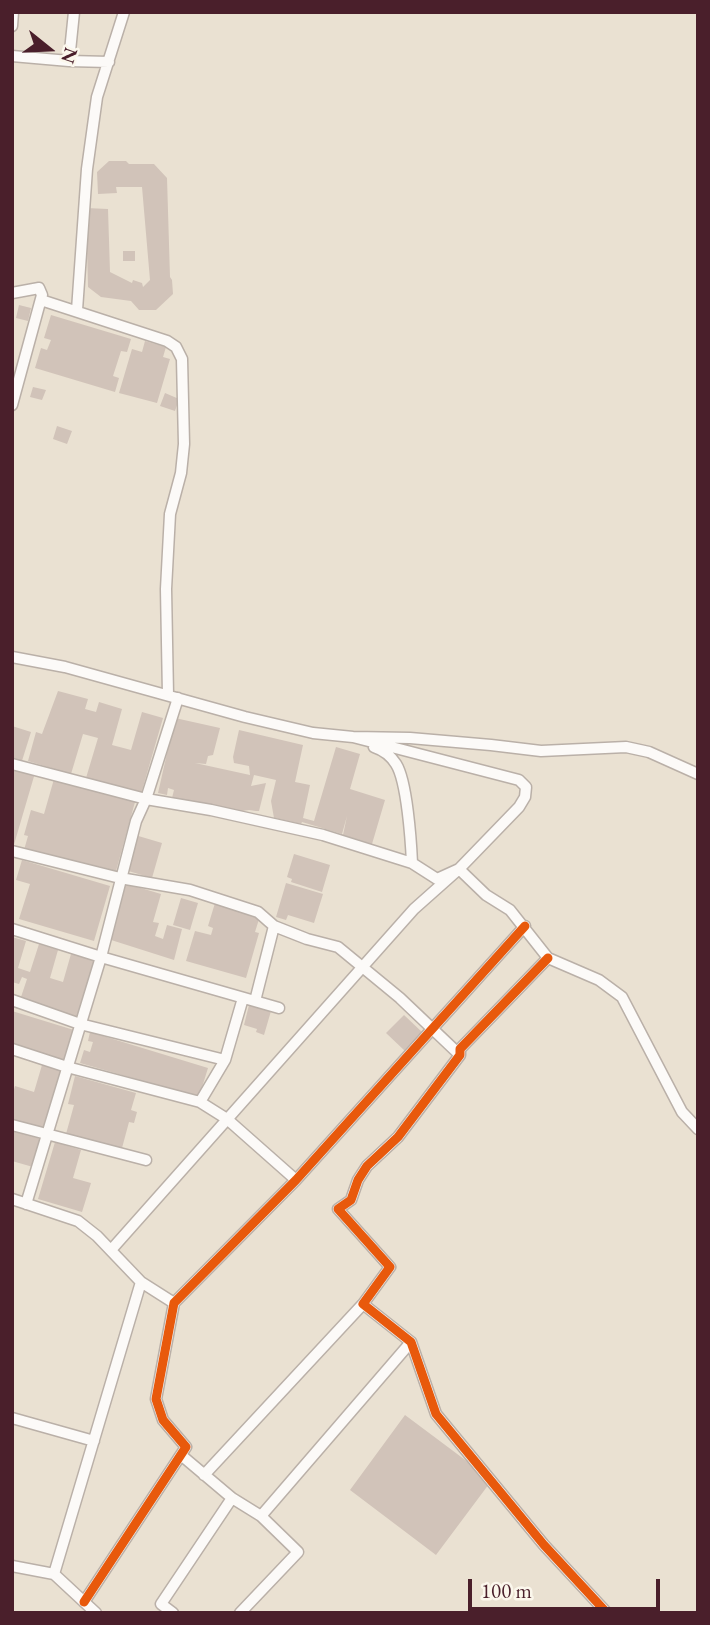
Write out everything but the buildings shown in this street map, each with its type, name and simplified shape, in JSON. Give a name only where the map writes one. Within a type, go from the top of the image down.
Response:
[{"type":"street","points":[[12,26],[13,12]]},
{"type":"street","points":[[69,61],[74,12]]},
{"type":"street","points":[[76,310],[87,169],[97,97],[124,12]]},
{"type":"street","points":[[12,56],[108,62]]},
{"type":"street","points":[[12,293],[39,288],[41,290],[41,300],[12,405]]},
{"type":"street","points":[[26,1204],[101,957],[120,878],[136,821],[146,799],[173,697],[166,589],[170,514],[181,474],[184,444],[182,359],[176,347],[167,341],[41,300]]},
{"type":"street","points":[[13,658],[65,667],[313,733],[410,738],[541,751],[626,747],[649,752],[698,774]]},
{"type":"street","points":[[353,737],[379,749],[396,764],[403,790],[412,863]]},
{"type":"street","points":[[111,1250],[414,909],[459,869],[519,807],[525,797],[526,787],[519,780],[353,737]]},
{"type":"street","points":[[12,764],[146,799],[211,810],[323,835],[412,863],[437,879],[459,869]]},
{"type":"street","points":[[12,851],[120,878],[190,890],[258,912],[274,926],[338,947],[400,998],[460,1055]]},
{"type":"street","points":[[459,869],[485,895],[510,910],[548,958],[599,980],[622,997],[682,1112],[698,1129]]},
{"type":"street","points":[[255,1001],[274,926]]},
{"type":"street","points":[[84,1602],[186,1447],[163,1420],[156,1399],[174,1303],[296,1180],[525,926]]},
{"type":"street","points":[[12,929],[279,1007]]},
{"type":"street","points":[[204,1475],[363,1304],[390,1267],[338,1209],[351,1200],[358,1180],[368,1166],[398,1137],[460,1055],[460,1049],[548,958]]},
{"type":"street","points":[[201,1102],[225,1060],[243,998]]},
{"type":"street","points":[[12,1000],[80,1024],[225,1060]]},
{"type":"street","points":[[12,1049],[67,1067],[201,1102],[227,1119],[296,1180]]},
{"type":"street","points":[[12,1125],[146,1160]]},
{"type":"street","points":[[12,1199],[78,1221],[111,1250],[141,1282],[174,1303]]},
{"type":"street","points":[[54,1574],[141,1282]]},
{"type":"street","points":[[363,1304],[411,1342],[436,1414],[544,1545],[607,1613]]},
{"type":"street","points":[[261,1516],[411,1342]]},
{"type":"street","points":[[12,1418],[94,1441]]},
{"type":"street","points":[[181,1455],[232,1498],[261,1516],[298,1552],[240,1613]]},
{"type":"street","points":[[173,1613],[161,1604],[232,1498]]},
{"type":"street","points":[[12,1566],[54,1574],[96,1613]]},
{"type":"cycle path","points":[[84,1602],[186,1447],[163,1420],[156,1399],[174,1303],[296,1180],[525,926]]},
{"type":"cycle path","points":[[548,958],[460,1049],[460,1055],[398,1137],[367,1166],[358,1180],[351,1200],[338,1209],[390,1267],[363,1304],[411,1342],[436,1414],[544,1545],[607,1613]]}]
